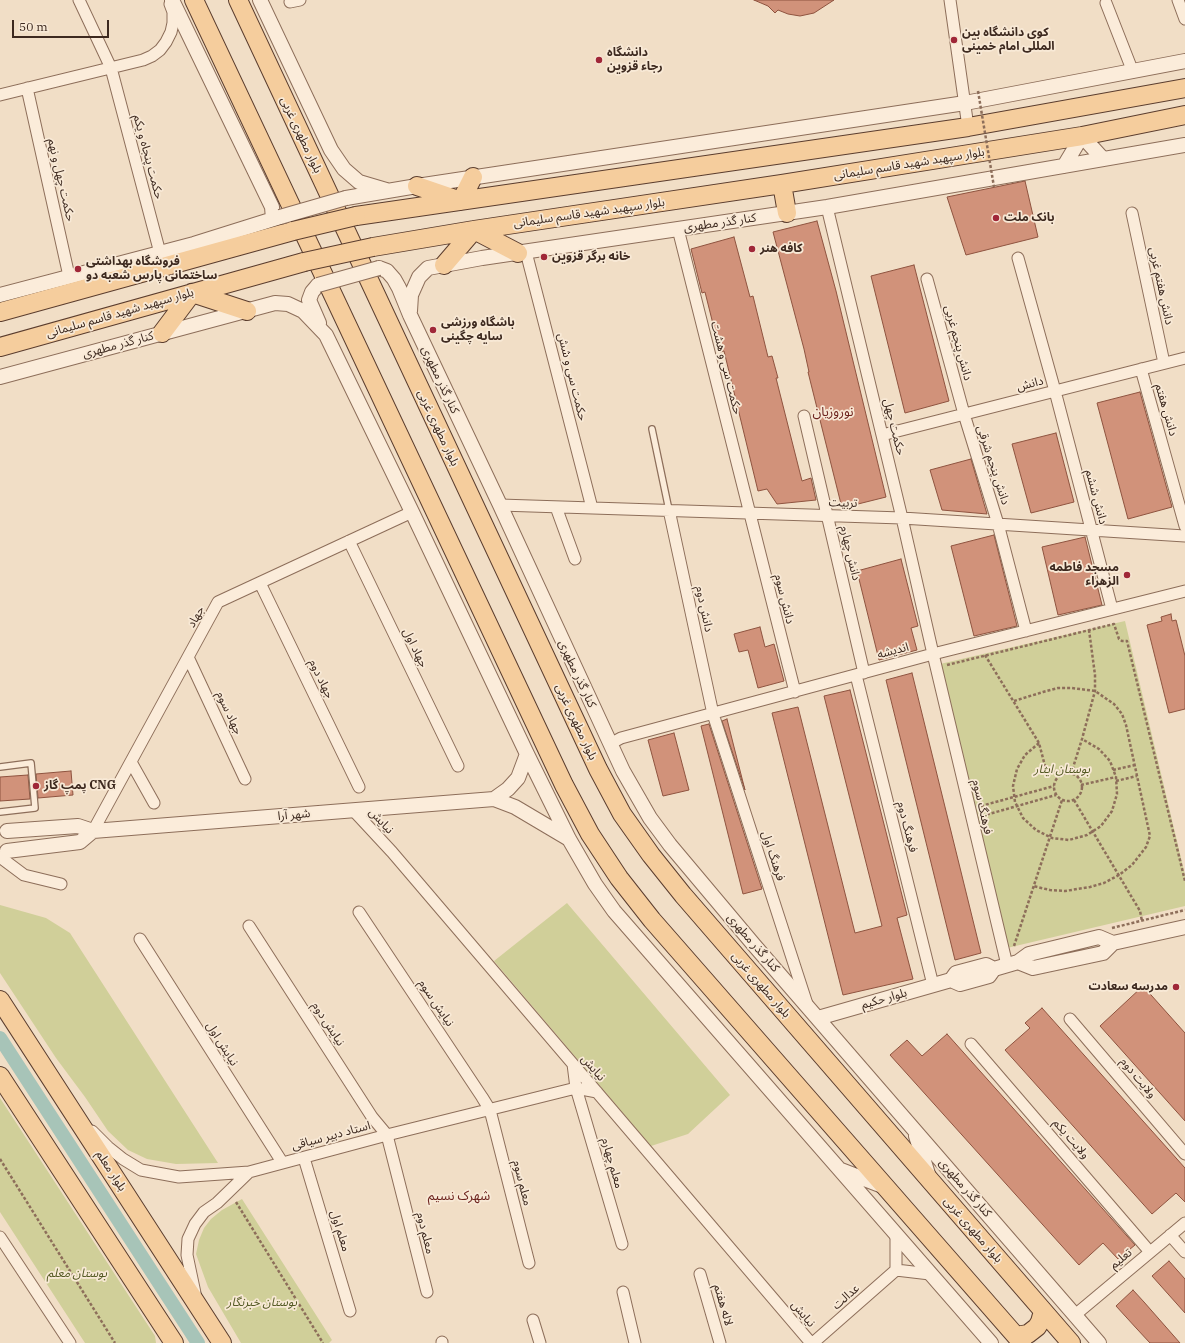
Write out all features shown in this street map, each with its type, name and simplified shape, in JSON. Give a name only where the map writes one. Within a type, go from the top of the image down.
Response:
[{"type":"main road","points":[[194,0],[564,785],[590,834],[619,878],[652,920],[1019,1340],[1037,1327],[1043,1311]]},
{"type":"main road","name":"بلوار مطهری غربی","points":[[238,0],[598,769],[622,814],[683,895],[1070,1343]]},
{"type":"main road","points":[[0,312],[293,231],[356,216],[968,127],[1185,88]]},
{"type":"main road","name":"بلوار سپهبد شهید قاسم سلیمانی","points":[[0,347],[304,262],[374,247],[474,230],[782,184],[1082,136],[1185,115]]},
{"type":"main road","points":[[461,201],[473,178]]},
{"type":"main road","points":[[782,184],[787,213]]},
{"type":"main road","points":[[417,186],[461,201]]},
{"type":"main road","points":[[444,265],[474,230],[522,252]]},
{"type":"main road","points":[[149,271],[194,244]]},
{"type":"main road","points":[[162,333],[192,293],[247,311]]},
{"type":"main road","name":"بلوار معلم","points":[[0,1000],[222,1343]]},
{"type":"main road","points":[[0,1076],[174,1343]]},
{"type":"street","name":"حکمت پنجاه و یکم","points":[[79,0],[111,68],[160,253]]},
{"type":"street","points":[[0,95],[143,60],[152,56],[160,50],[171,32],[173,22],[172,12],[168,0]]},
{"type":"street","points":[[172,0],[276,218]]},
{"type":"street","points":[[950,0],[968,127]]},
{"type":"street","points":[[1178,0],[1185,19]]},
{"type":"street","points":[[263,2],[331,150],[344,169],[359,182],[388,191]]},
{"type":"street","points":[[1106,4],[1134,72]]},
{"type":"street","points":[[0,295],[194,244],[346,198],[965,103],[1134,72],[1185,61]]},
{"type":"street","name":"حکمت چهل و نهم","points":[[27,88],[69,276]]},
{"type":"street","points":[[1064,166],[1082,136],[1103,159]]},
{"type":"street","name":"کنار گذر مطهری","points":[[1099,1343],[754,946],[670,845],[650,818],[623,771],[610,744],[500,505],[410,316],[411,295],[419,277],[428,268],[522,252],[827,207],[1185,145]]},
{"type":"street","name":"حکمت چهل","points":[[827,207],[902,518],[933,654]]},
{"type":"street","name":"دانش هفتم غربی","points":[[1132,213],[1164,363]]},
{"type":"street","name":"حکمت سی و هشت","points":[[678,229],[749,513]]},
{"type":"street","name":"حکمت سی و شش","points":[[522,252],[592,508]]},
{"type":"street","name":"دانش ششم","points":[[1018,258],[1056,391],[1112,609]]},
{"type":"street","points":[[326,335],[309,300],[312,292],[318,285],[379,268],[386,271],[394,279],[410,316]]},
{"type":"street","name":"دانش پنجم غربی","points":[[927,278],[964,414]]},
{"type":"street","name":"کنار گذر مطهری","points":[[0,377],[275,303],[288,304],[303,311],[326,335],[527,754],[569,839],[595,884],[614,911],[991,1343]]},
{"type":"street","name":"دانش","points":[[882,434],[1185,358]]},
{"type":"street","name":"دانش هفتم","points":[[1141,369],[1185,526]]},
{"type":"street","name":"دانش پنجم شرقی","points":[[964,414],[998,524],[1026,631]]},
{"type":"street","name":"دانش چهارم","points":[[804,416],[828,515],[860,674]]},
{"type":"street","name":"تربیت","points":[[500,505],[902,518],[1185,536]]},
{"type":"street","points":[[556,507],[575,559]]},
{"type":"street","name":"دانش دوم","points":[[669,510],[713,714]]},
{"type":"street","name":"جهاد","points":[[93,831],[218,602],[412,512]]},
{"type":"street","name":"دانش سوم","points":[[749,513],[794,692]]},
{"type":"street","name":"جهاد اول","points":[[349,541],[458,766]]},
{"type":"street","name":"جهاد دوم","points":[[260,583],[359,787]]},
{"type":"street","name":"اندیشه","points":[[610,744],[622,738],[933,654],[1185,591]]},
{"type":"street","name":"فرهنگ سوم","points":[[933,654],[1006,965]]},
{"type":"street","name":"جهاد سوم","points":[[188,658],[245,779]]},
{"type":"street","name":"فرهنگ دوم","points":[[860,674],[933,985]]},
{"type":"street","name":"فرهنگ اول","points":[[713,714],[807,1006]]},
{"type":"street","points":[[494,799],[508,789],[518,778],[527,754]]},
{"type":"street","points":[[131,762],[154,803]]},
{"type":"street","points":[[494,799],[516,807],[569,839]]},
{"type":"street","name":"شهر آرا","points":[[3,855],[10,841],[3,828],[78,826],[93,831],[494,799]]},
{"type":"street","name":"نيايش","points":[[353,810],[392,852],[812,1343]]},
{"type":"street","points":[[3,855],[80,842],[93,831]]},
{"type":"street","points":[[3,855],[24,875],[61,884]]},
{"type":"street","name":"نیایش سوم","points":[[359,912],[490,1110]]},
{"type":"street","name":"نیایش دوم","points":[[250,926],[372,1117],[387,1135]]},
{"type":"street","name":"بلوار حکیم","points":[[818,1018],[951,980],[960,984],[989,976],[1006,965],[1029,954],[1099,937],[1113,943],[1185,926]]},
{"type":"street","points":[[717,934],[754,946]]},
{"type":"street","name":"نیایش اول","points":[[140,939],[282,1162]]},
{"type":"street","name":"ولایت دوم","points":[[1070,1019],[1185,1154]]},
{"type":"street","name":"ولایت یکم","points":[[971,1044],[1150,1252]]},
{"type":"street","name":"معلم چهارم","points":[[573,1064],[576,1088],[622,1244]]},
{"type":"street","points":[[576,1088],[597,1092]]},
{"type":"street","name":"استاد دبیر سیاقی","points":[[199,1307],[191,1278],[187,1255],[188,1239],[194,1224],[204,1212],[217,1203],[249,1172],[387,1135],[576,1088]]},
{"type":"street","points":[[71,1110],[108,1147],[123,1159],[141,1170],[180,1177],[249,1172]]},
{"type":"street","name":"معلم سوم","points":[[490,1110],[528,1263]]},
{"type":"street","points":[[914,1130],[931,1181]]},
{"type":"street","name":"معلم دوم","points":[[387,1135],[427,1292]]},
{"type":"street","name":"معلم اول","points":[[304,1158],[350,1311]]},
{"type":"street","points":[[838,1169],[885,1187]]},
{"type":"street","name":"تعلیم","points":[[1074,1315],[1185,1223]]},
{"type":"street","points":[[896,1235],[896,1270],[930,1274]]},
{"type":"street","points":[[1170,1235],[1185,1252]]},
{"type":"street","points":[[0,1237],[70,1343]]},
{"type":"street","name":"عدالت","points":[[812,1343],[896,1270]]},
{"type":"street","name":"لاله هفتم","points":[[700,1274],[720,1343]]},
{"type":"street","points":[[623,1292],[635,1343]]},
{"type":"street","points":[[152,1309],[163,1343]]},
{"type":"street","points":[[533,1320],[540,1343]]},
{"type":"lane","points":[[652,429],[669,510]]},
{"type":"lane","points":[[0,767],[31,763],[35,808],[0,812]]},
{"type":"path","points":[[978,91],[994,187]]},
{"type":"path","points":[[944,665],[1114,624],[1119,639],[1122,641],[1127,641],[1185,881]]},
{"type":"path","points":[[1071,774],[1095,691],[1095,675],[1089,630]]},
{"type":"path","points":[[985,655],[1040,743],[1045,766],[1060,776]]},
{"type":"path","points":[[1014,701],[1058,688],[1079,688],[1095,691],[1109,699],[1122,714],[1126,725],[1150,836],[1146,847],[1136,861],[1119,876],[1096,886],[1076,890],[1058,891],[1033,886]]},
{"type":"path","points":[[1040,743],[1025,755],[1017,769],[1013,786],[1015,797],[1023,818],[1036,830],[1049,837],[1069,840],[1086,835],[1101,826],[1112,811],[1117,794],[1116,777],[1110,761],[1099,749],[1082,739]]},
{"type":"path","points":[[1113,770],[1135,765]]},
{"type":"path","points":[[1071,774],[1079,778],[1082,790],[1074,800],[1062,800],[1056,795],[1054,786],[1060,776],[1071,774]]},
{"type":"path","points":[[1116,782],[1138,776]]},
{"type":"path","points":[[1081,785],[1116,777]]},
{"type":"path","points":[[1054,786],[978,807],[981,817],[1056,795]]},
{"type":"path","points":[[1011,943],[1013,950],[1062,800]]},
{"type":"path","points":[[1074,800],[1140,911],[1142,920]]},
{"type":"path","points":[[1104,929],[1185,910]]},
{"type":"path","points":[[0,1159],[115,1343]]},
{"type":"path","points":[[236,1202],[323,1343]]},
{"type":"green space","name":"بوستان ایثار","points":[[1125,621],[1185,875],[1185,906],[1007,948],[940,664]]},
{"type":"green space","points":[[567,903],[730,1095],[688,1134],[651,1146],[494,961]]},
{"type":"green space","points":[[0,905],[46,918],[70,933],[218,1163],[176,1164],[147,1159],[128,1150],[108,1131],[56,1058],[0,973]]},
{"type":"green space","name":"بوستان معلم","points":[[0,1098],[155,1336],[156,1343],[85,1343],[0,1212]]},
{"type":"green space","name":"بوستان خبرنگار","points":[[242,1199],[332,1340],[329,1343],[241,1343],[208,1287],[196,1254],[199,1240],[204,1228],[211,1219],[222,1210]]},
{"type":"building","points":[[754,0],[834,0],[814,13],[800,16],[788,14],[778,10],[775,13],[768,6]]},
{"type":"building","points":[[1025,181],[1038,237],[966,255],[947,197]]},
{"type":"building","points":[[817,221],[836,291],[886,497],[842,508],[808,372],[804,349],[773,232]]},
{"type":"building","points":[[734,237],[750,297],[753,296],[768,357],[772,356],[778,378],[776,378],[802,481],[811,478],[816,500],[777,504],[767,489],[758,491],[724,351],[720,352],[705,292],[702,293],[691,249]]},
{"type":"building","points":[[914,265],[949,401],[905,413],[871,276]]},
{"type":"building","points":[[1140,392],[1172,507],[1128,519],[1097,403]]},
{"type":"building","points":[[1056,433],[1074,502],[1031,513],[1012,444]]},
{"type":"building","points":[[971,459],[987,514],[942,510],[930,470]]},
{"type":"building","points":[[994,535],[1017,626],[974,636],[951,546]]},
{"type":"building","points":[[1085,537],[1102,605],[1058,615],[1042,547]]},
{"type":"building","points":[[901,559],[918,626],[911,628],[917,650],[879,660],[857,571]]},
{"type":"building","points":[[1171,614],[1172,621],[1176,620],[1185,656],[1185,709],[1169,713],[1147,625],[1162,621],[1161,617]]},
{"type":"building","points":[[760,627],[765,647],[774,644],[784,681],[758,688],[748,650],[739,652],[734,634]]},
{"type":"building","points":[[912,673],[981,953],[955,960],[886,680]]},
{"type":"building","points":[[850,690],[907,915],[897,918],[913,979],[843,995],[772,713],[798,707],[855,933],[882,926],[824,696]]},
{"type":"building","points":[[727,719],[734,747],[745,790],[722,721]]},
{"type":"building","points":[[709,724],[762,889],[743,894],[701,726]]},
{"type":"building","points":[[674,733],[689,790],[663,796],[648,740]]},
{"type":"building","points":[[71,771],[73,795],[38,798],[36,774]]},
{"type":"building","points":[[28,775],[30,799],[0,801],[0,777]]},
{"type":"building","points":[[1143,986],[1185,1033],[1185,1121],[1100,1026]]},
{"type":"building","points":[[1042,1008],[1185,1168],[1185,1202],[1176,1193],[1152,1214],[1005,1050],[1030,1028],[1025,1023]]},
{"type":"building","points":[[947,1034],[1135,1245],[1118,1259],[1103,1243],[1079,1265],[890,1055],[907,1040],[922,1056]]},
{"type":"building","points":[[1169,1261],[1185,1279],[1185,1313],[1152,1276]]},
{"type":"building","points":[[1133,1290],[1180,1343],[1150,1343],[1116,1306]]},
{"type":"waterway","points":[[0,1038],[198,1343]]},
{"type":"place","name":"کوی دانشگاه بین المللی امام خمینی","points":[[954,40]]},
{"type":"place","name":"دانشگاه رجاء قزوین","points":[[599,60]]},
{"type":"place","name":"بانک ملت","points":[[996,218]]},
{"type":"place","name":"کافه هنر","points":[[752,249]]},
{"type":"place","name":"خانه برگر قزوین","points":[[544,257]]},
{"type":"place","name":"فروشگاه بهداشتی ساختمانی پارس شعبه دو","points":[[78,269]]},
{"type":"place","name":"باشگاه ورزشى سايه چگينى","points":[[433,330]]},
{"type":"place","name":"مسجد فاطمه الزهراء","points":[[1127,575]]},
{"type":"place","name":"پمپ گاز CNG","points":[[36,786]]},
{"type":"place","name":"مدرسه سعادت","points":[[1176,987]]},
{"type":"district","name":"نوروزیان","points":[[833,412]]},
{"type":"district","name":"شهرک نسیم","points":[[459,1196]]}]
